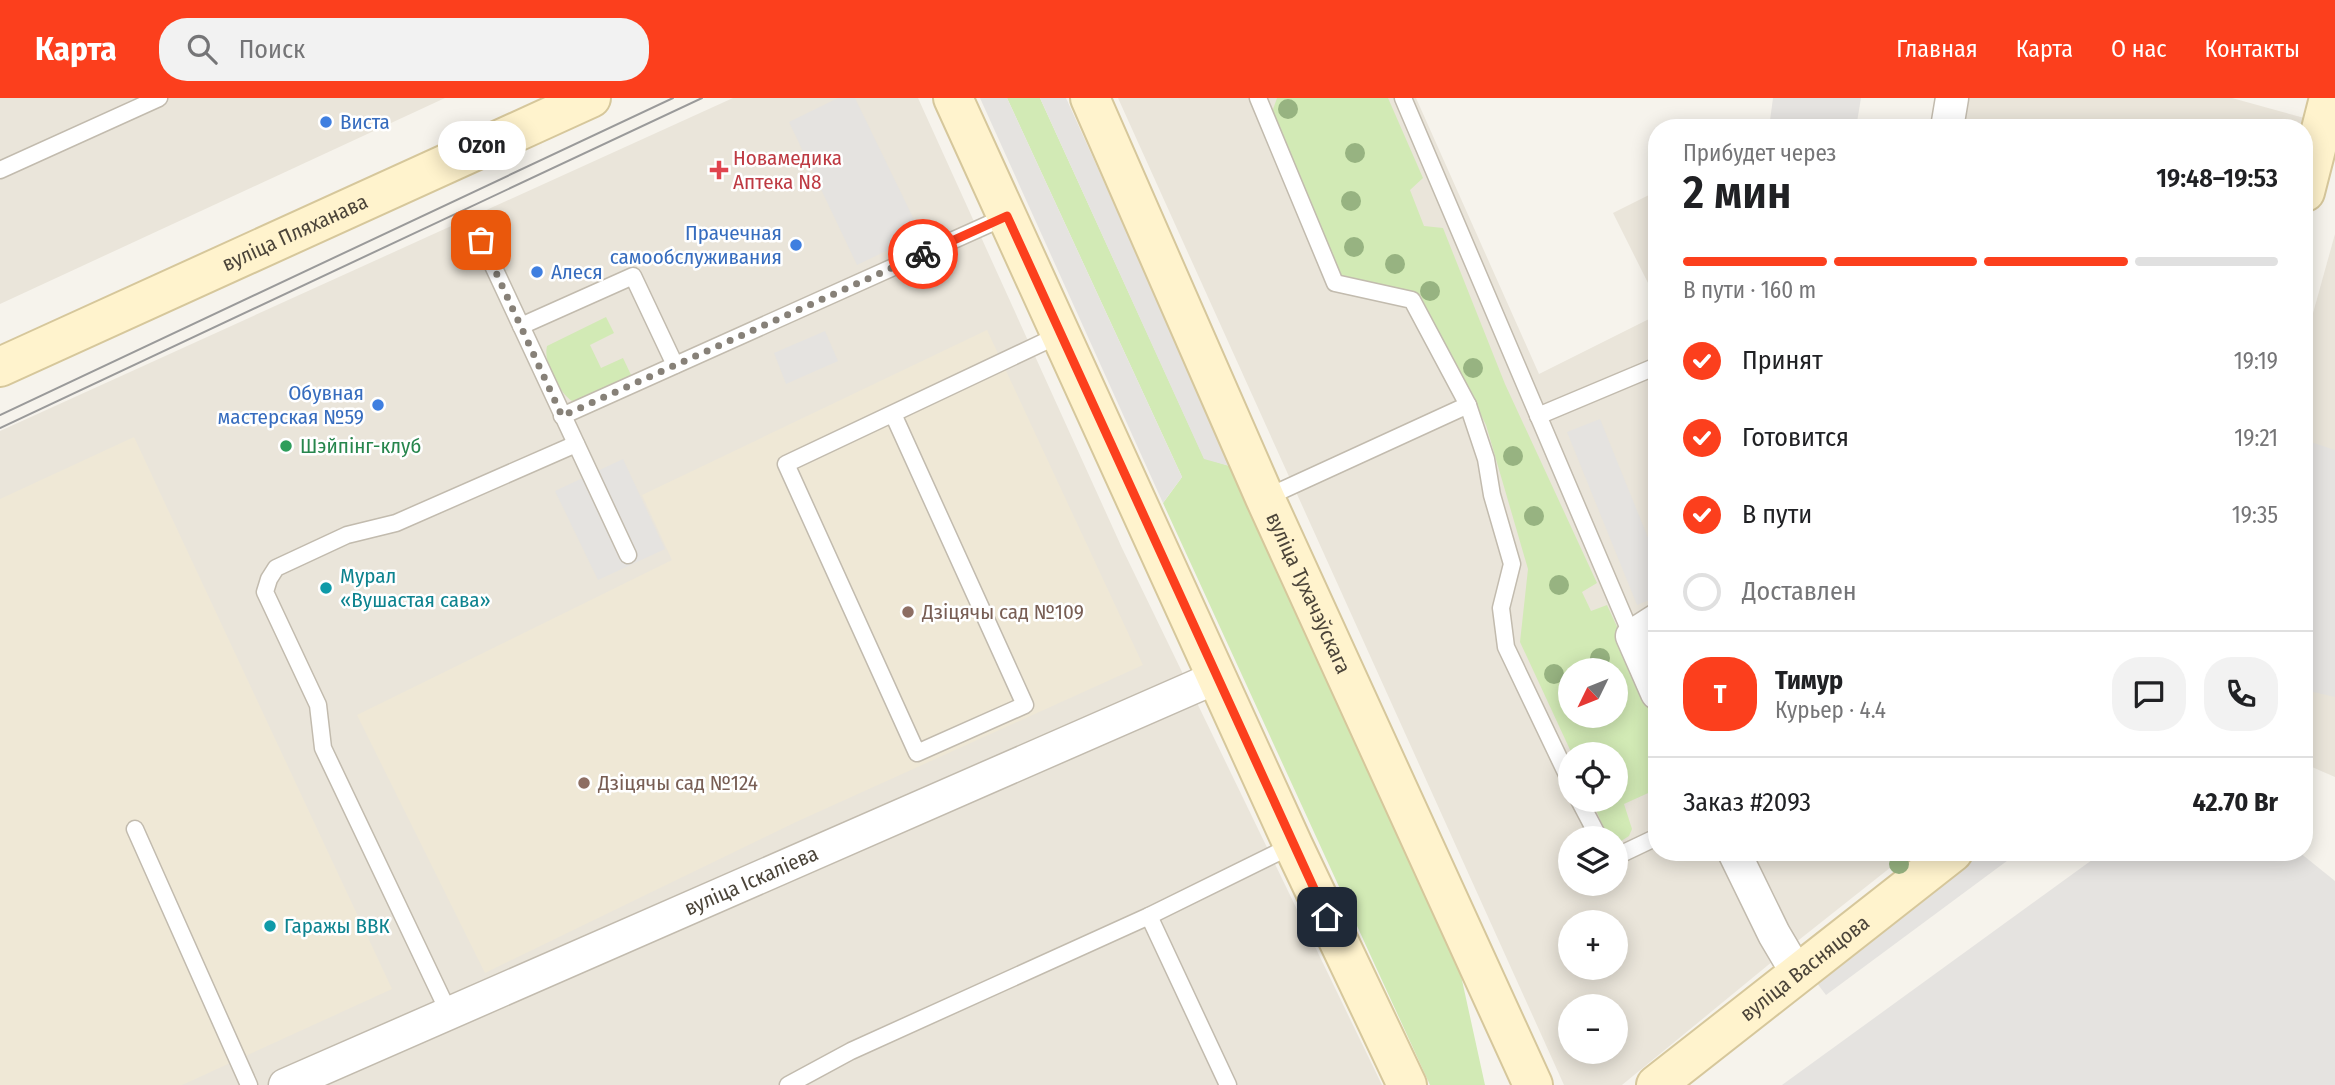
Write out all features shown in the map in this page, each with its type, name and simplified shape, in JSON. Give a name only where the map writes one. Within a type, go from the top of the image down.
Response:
[{"type":"street","name":"вуліца Пляханава","points":[[0,367],[591,98]]},
{"type":"street","points":[[953,98],[1293,845],[1407,1085]]},
{"type":"street","name":"вуліца Тухачэўскага","points":[[1090,98],[1265,498],[1533,1085]]},
{"type":"street","points":[[1948,119],[1952,98]]},
{"type":"street","points":[[2313,161],[2329,98]]},
{"type":"street","name":"вуліца Іскаліева","points":[[285,1085],[1217,677]]},
{"type":"street","points":[[1738,861],[1797,973]]},
{"type":"street","name":"вуліца Васняцова","points":[[1656,1085],[1941,861]]},
{"type":"lane","points":[[0,170],[159,98]]},
{"type":"lane","points":[[1258,98],[1335,283],[1412,300],[1468,405],[1486,459],[1492,495],[1512,564],[1501,608],[1506,647],[1558,756]]},
{"type":"lane","points":[[1403,98],[1538,416],[1645,628]]},
{"type":"lane","points":[[562,416],[1007,216]]},
{"type":"lane","points":[[481,240],[628,555]]},
{"type":"lane","points":[[521,326],[633,276],[675,365]]},
{"type":"lane","points":[[893,414],[1026,705],[917,753],[786,464],[1061,334]]},
{"type":"lane","points":[[1538,416],[1648,370]]},
{"type":"lane","points":[[1265,498],[1468,405]]},
{"type":"lane","points":[[449,1013],[323,748],[318,705],[265,592],[266,586],[276,568],[347,536],[396,523],[576,444]]},
{"type":"lane","points":[[135,829],[249,1085]]},
{"type":"lane","points":[[1628,851],[1648,841]]},
{"type":"lane","points":[[788,1085],[851,1051],[1149,916],[1293,845]]},
{"type":"lane","points":[[1149,916],[1228,1085]]},
{"type":"shaded area","points":[[0,98],[445,98],[0,304]]},
{"type":"shaded area","points":[[733,98],[918,98],[1122,548],[1382,1085],[0,1085],[0,431]]},
{"type":"shaded area","points":[[838,98],[855,98],[921,234],[857,265],[789,122]]},
{"type":"shaded area","points":[[980,98],[1007,98],[1182,477],[1163,503]]},
{"type":"shaded area","points":[[1040,98],[1066,98],[1233,467],[1204,459]]},
{"type":"shaded area","points":[[1118,98],[1416,98],[1539,374],[1648,320],[1648,861],[1899,861],[1622,1085],[1564,1085]]},
{"type":"shaded area","points":[[1773,98],[1861,98],[1858,119],[1770,119]]},
{"type":"shaded area","points":[[1965,98],[2232,98],[2308,119],[1961,119]]},
{"type":"shaded area","points":[[1648,196],[1648,283],[1613,213]]},
{"type":"shaded area","points":[[2335,234],[2335,777],[2313,767],[2313,313]]},
{"type":"shaded area","points":[[987,330],[1143,665],[796,822],[485,973],[357,715],[672,560],[642,495]]},
{"type":"shaded area","points":[[825,331],[838,361],[786,384],[774,353]]},
{"type":"shaded area","points":[[1600,419],[1648,538],[1648,601],[1637,605],[1567,432]]},
{"type":"shaded area","points":[[134,437],[392,989],[182,1085],[0,1085],[0,499]]},
{"type":"shaded area","points":[[2313,443],[2335,450],[2335,697],[2313,692]]},
{"type":"shaded area","points":[[623,459],[665,549],[598,580],[555,491]]},
{"type":"shaded area","points":[[1970,861],[2007,861],[1826,995],[1813,978]]},
{"type":"shaded area","points":[[2091,861],[2310,861],[2335,881],[2335,1085],[1782,1085]]},
{"type":"green space","points":[[1007,98],[1040,98],[1204,458],[1233,467],[1460,971],[1485,1085],[1430,1085],[1163,503],[1182,477]]},
{"type":"green space","points":[[1277,98],[1388,98],[1423,178],[1410,190],[1424,226],[1443,228],[1505,384],[1597,583],[1582,592],[1591,611],[1607,605],[1648,694],[1648,793],[1628,802],[1628,742],[1566,742],[1560,728],[1628,728],[1628,658],[1558,658],[1558,724],[1520,642],[1528,569],[1486,425],[1420,295],[1341,277],[1272,112]]},
{"type":"green space","points":[[606,317],[614,333],[590,345],[601,368],[623,358],[632,377],[584,400],[572,401],[553,376],[547,360],[547,346]]},
{"type":"green space","points":[[1597,812],[1627,812],[1632,829],[1628,837],[1628,826],[1603,826]]},
{"type":"tram line","points":[[0,415],[673,98]]},
{"type":"tram line","points":[[0,428],[702,98]]},
{"type":"way so far","points":[[481,240],[562,416],[923,254]]},
{"type":"place","name":"Виста","points":[[326,122]]},
{"type":"place","name":"Новамедика Аптека N8","points":[[719,170]]},
{"type":"place","name":"Ozon","points":[[481,240]]},
{"type":"place","name":"Прачечная самообслуживания","points":[[796,245]]},
{"type":"place","name":"Алеся","points":[[537,272]]},
{"type":"place","name":"Обувная мастерская №59","points":[[378,405]]},
{"type":"place","name":"Шэйпінг-клуб","points":[[286,446]]},
{"type":"place","name":"Мурал «Вушастая сава»","points":[[326,588]]},
{"type":"place","name":"Дзіцячы сад №109","points":[[908,612]]},
{"type":"place","name":"Дзіцячы сад №124","points":[[584,783]]},
{"type":"place","name":"Гаражы ВВК","points":[[270,926]]},
{"type":"route","points":[[923,254],[1007,216],[1327,917]]}]
